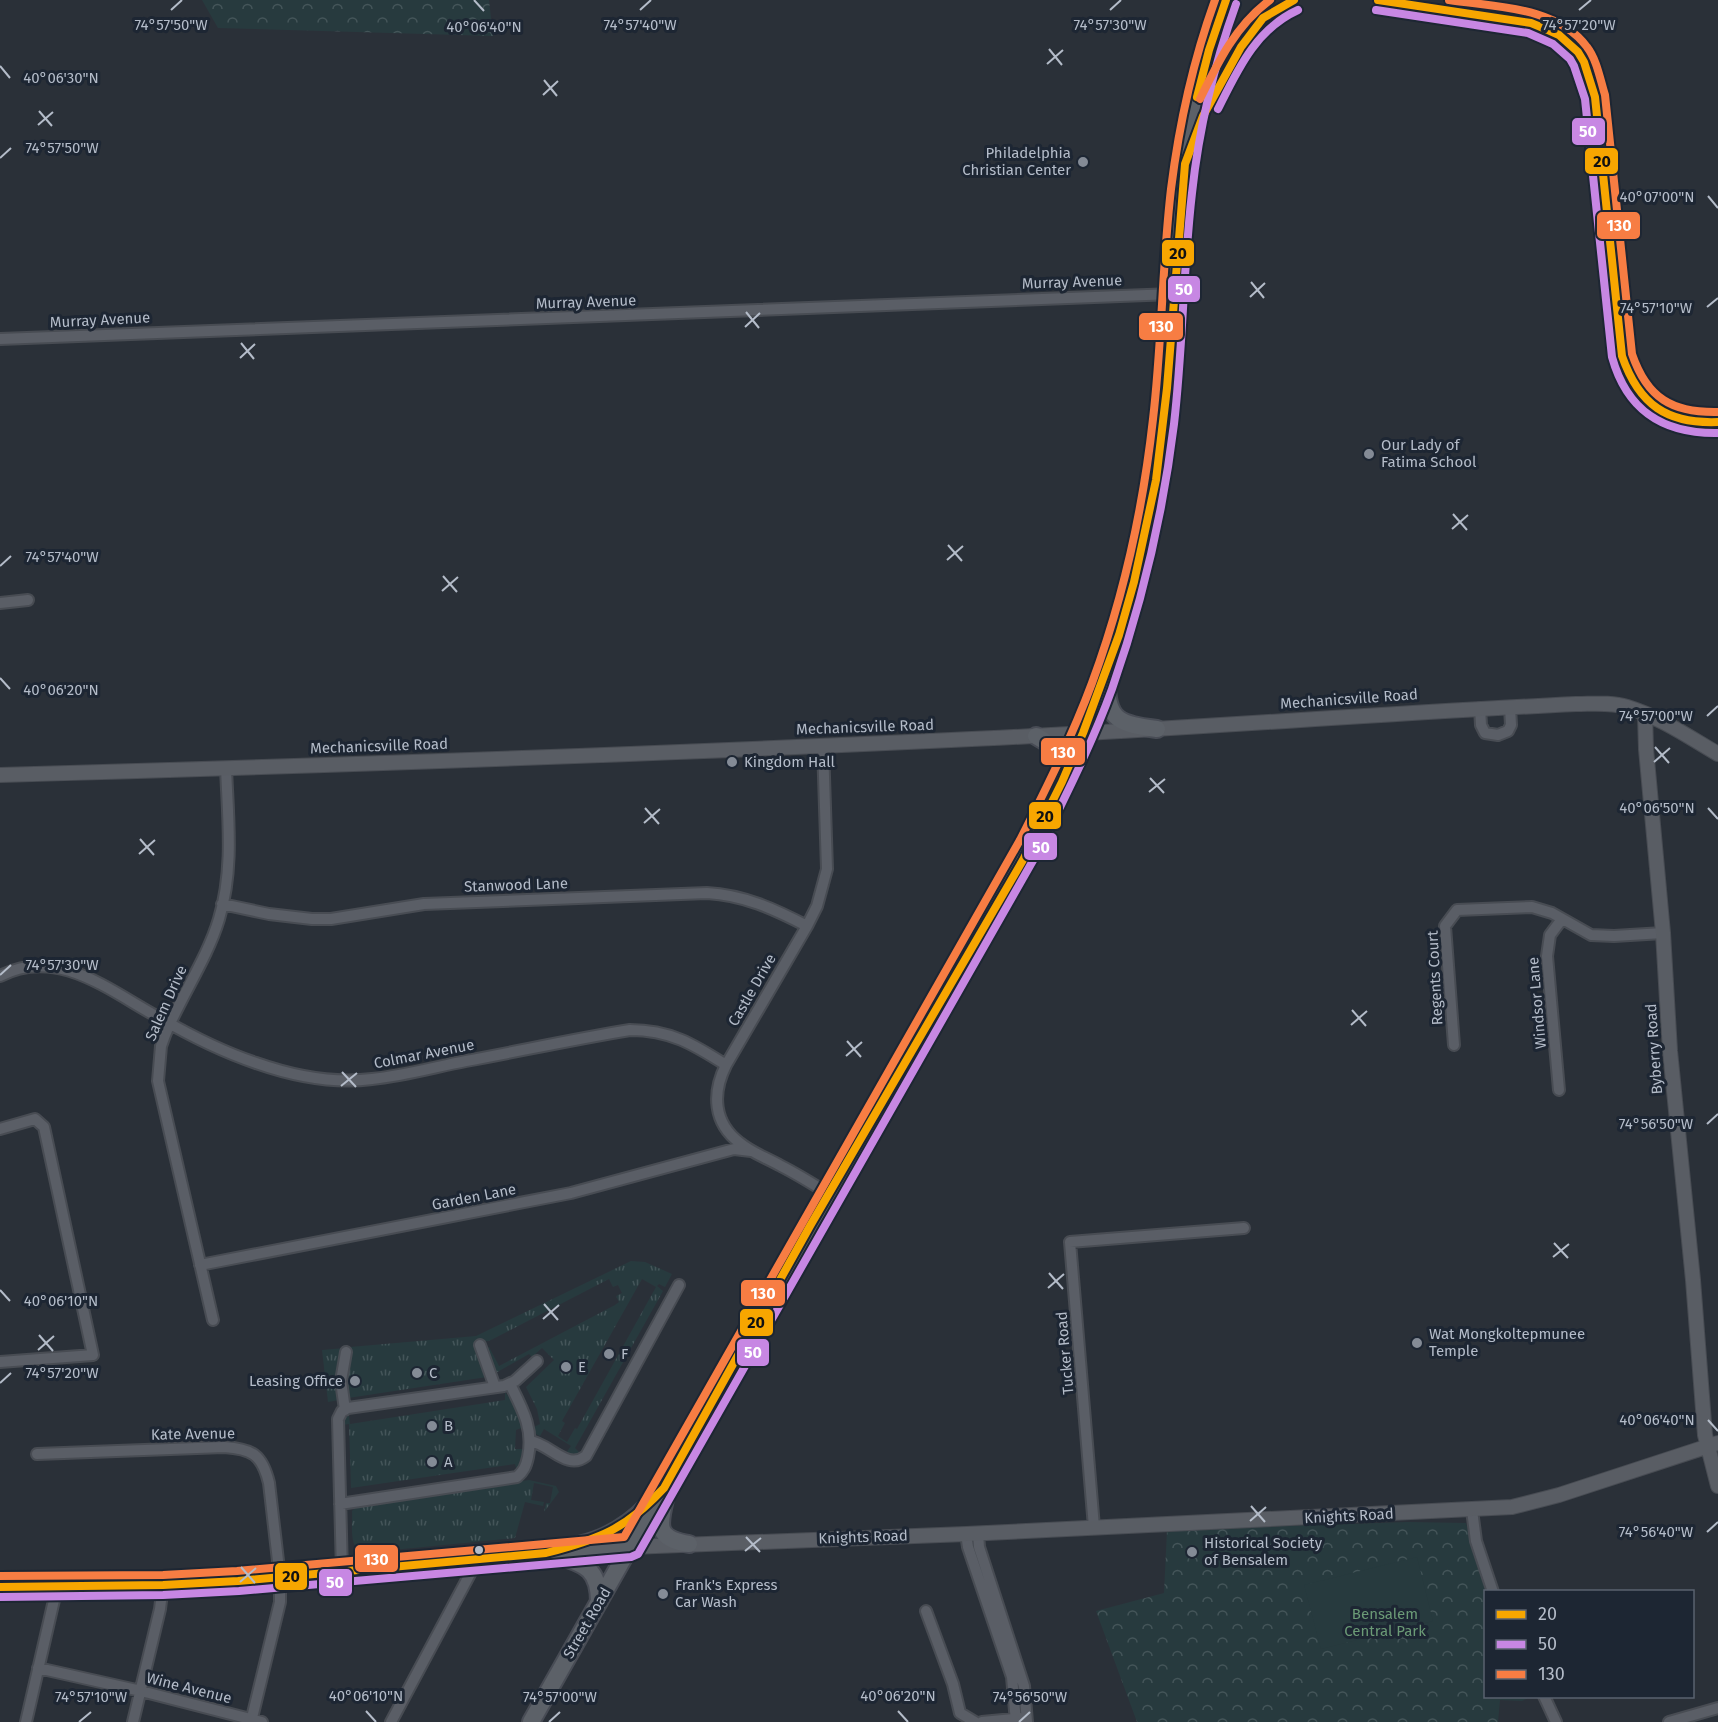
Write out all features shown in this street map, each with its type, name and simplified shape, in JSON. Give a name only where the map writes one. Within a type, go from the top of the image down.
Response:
[{"type":"main road","name":"Street Road","points":[[531,1722],[829,1194],[1023,860],[1062,782],[1083,733],[1108,669],[1134,582],[1156,480],[1167,388],[1180,200],[1193,114],[1209,50],[1226,0]]},
{"type":"main road","points":[[1108,669],[1108,699],[1113,715],[1130,725],[1157,729]]},
{"type":"main road","points":[[1036,736],[1044,740],[1056,753],[1060,763],[1062,782]]},
{"type":"main road","points":[[667,1481],[660,1525],[667,1537],[673,1541],[689,1544]]},
{"type":"main road","points":[[546,1553],[591,1542],[618,1529],[639,1515],[667,1481]]},
{"type":"main road","name":"Knights Road","points":[[0,1587],[163,1585],[280,1578],[630,1547]]},
{"type":"main road","points":[[546,1553],[587,1567],[596,1580],[599,1602]]},
{"type":"street","name":"Murray Avenue","points":[[0,339],[1173,294]]},
{"type":"street","points":[[0,603],[28,600]]},
{"type":"street","name":"Mechanicsville Road","points":[[0,775],[823,746],[1036,736],[1480,708],[1600,704],[1627,707],[1645,714],[1718,754]]},
{"type":"street","points":[[1480,708],[1481,725],[1485,733],[1498,735],[1508,731],[1511,724],[1510,707]]},
{"type":"street","name":"Byberry Road","points":[[1645,714],[1670,1051],[1718,1486]]},
{"type":"street","name":"Castle Drive","points":[[823,746],[827,868],[817,906],[726,1065],[717,1083],[716,1094],[719,1113],[733,1137],[751,1151],[829,1194]]},
{"type":"street","name":"Salem Drive","points":[[213,1320],[158,1081],[161,1046],[219,920],[229,873],[230,854],[226,768]]},
{"type":"street","name":"Stanwood Lane","points":[[222,904],[269,914],[331,919],[424,904],[707,893],[758,902],[807,926]]},
{"type":"street","name":"Regents Court","points":[[1454,1045],[1445,926],[1457,910],[1532,907],[1543,909],[1590,935],[1663,933]]},
{"type":"street","name":"Windsor Lane","points":[[1559,1090],[1547,956],[1550,935],[1562,919]]},
{"type":"street","name":"Colmar Avenue","points":[[0,976],[32,966],[59,968],[108,988],[170,1024],[228,1052],[276,1070],[320,1079],[371,1079],[630,1030],[658,1032],[683,1039],[726,1065]]},
{"type":"street","points":[[0,1129],[35,1119],[44,1127],[93,1355],[0,1362]]},
{"type":"street","name":"Garden Lane","points":[[200,1265],[571,1192],[734,1149],[751,1151]]},
{"type":"street","name":"Tucker Road","points":[[1094,1527],[1070,1242],[1244,1228]]},
{"type":"street","points":[[530,1441],[539,1443],[569,1461],[575,1462],[586,1456],[680,1285]]},
{"type":"street","points":[[480,1345],[495,1387]]},
{"type":"street","points":[[345,1410],[341,1381],[346,1352]]},
{"type":"street","points":[[342,1572],[338,1419],[345,1410],[510,1384],[537,1361]]},
{"type":"street","points":[[340,1504],[517,1477],[525,1470],[530,1441],[528,1423],[510,1384]]},
{"type":"street","name":"Knights Road","points":[[630,1547],[1512,1507],[1534,1503],[1712,1445]]},
{"type":"street","name":"Kate Avenue","points":[[38,1454],[243,1448],[256,1456],[266,1468],[280,1578],[280,1602],[255,1721]]},
{"type":"street","points":[[1472,1510],[1476,1540],[1492,1590]]},
{"type":"street","points":[[972,1533],[968,1547],[1012,1677],[1021,1720],[982,1722]]},
{"type":"street","points":[[392,1722],[478,1559]]},
{"type":"street","points":[[134,1722],[160,1609],[163,1585]]},
{"type":"street","points":[[26,1722],[57,1587]]},
{"type":"street","points":[[927,1611],[953,1684],[960,1713],[975,1722]]},
{"type":"street","name":"Wine Avenue","points":[[38,1668],[141,1691],[255,1721]]},
{"type":"street","points":[[1545,1698],[1556,1722]]},
{"type":"street","points":[[1669,1722],[1718,1708]]},
{"type":"green space","points":[[202,0],[489,0],[493,36],[218,28]]},
{"type":"green space","points":[[631,1261],[645,1262],[672,1274],[665,1287],[659,1284],[657,1286],[663,1291],[575,1448],[581,1454],[571,1456],[566,1453],[571,1446],[544,1429],[540,1436],[534,1433],[532,1428],[540,1424],[537,1409],[526,1387],[554,1360],[542,1348],[532,1357],[529,1354],[494,1374],[484,1348],[489,1347],[499,1366],[615,1305],[619,1302],[616,1296],[622,1293],[618,1285],[613,1287],[609,1279],[489,1341],[479,1342],[487,1377],[348,1398],[345,1372],[350,1347],[476,1336]],"holes":[[[642,1279],[656,1287],[577,1429],[575,1428],[567,1442],[558,1436],[565,1423],[562,1421]]]},
{"type":"green space","points":[[345,1348],[339,1400],[328,1402],[322,1350]]},
{"type":"green space","points":[[505,1392],[516,1407],[524,1427],[516,1430],[515,1449],[523,1449],[517,1471],[515,1464],[351,1488],[349,1424],[342,1425],[342,1418],[349,1416],[350,1424],[505,1400]]},
{"type":"green space","points":[[529,1480],[556,1486],[559,1492],[544,1512],[546,1503],[550,1503],[553,1487],[534,1483],[531,1500],[544,1502],[543,1506],[525,1502],[515,1538],[362,1553],[353,1540],[352,1511],[358,1505]]},
{"type":"green space","name":"Bensalem Central Park","points":[[1408,1522],[1466,1523],[1486,1590],[1484,1698],[1528,1698],[1522,1701],[1500,1700],[1498,1722],[1137,1722],[1096,1611],[1164,1593],[1167,1530]]},
{"type":"green space","points":[[1417,1557],[1433,1621],[1321,1649],[1304,1585]]},
{"type":"transit line","name":"130","points":[[0,1576],[163,1575],[237,1571],[624,1537],[1020,840],[1067,743],[1092,683],[1122,586],[1144,486],[1156,390],[1174,165],[1194,70],[1215,0]]},
{"type":"transit line","name":"20","points":[[1197,97],[1209,50],[1226,0]]},
{"type":"transit line","name":"130","points":[[1200,99],[1229,45],[1247,21],[1270,0]]},
{"type":"transit line","name":"20","points":[[0,1587],[163,1585],[238,1581],[546,1553],[582,1543],[611,1531],[637,1513],[664,1488],[810,1226],[1023,860],[1062,782],[1083,733],[1119,635],[1134,582],[1156,480],[1167,388],[1185,164],[1203,116],[1241,47],[1263,18],[1294,0]]},
{"type":"transit line","name":"20","points":[[1378,0],[1531,23],[1559,35],[1578,52],[1584,62],[1595,97],[1622,356],[1637,387],[1657,408],[1684,419],[1718,422]]},
{"type":"transit line","name":"130","points":[[1449,0],[1505,7],[1542,16],[1574,33],[1587,47],[1596,64],[1605,95],[1632,354],[1645,382],[1663,400],[1687,410],[1718,412]]},
{"type":"transit line","name":"50","points":[[0,1597],[163,1595],[239,1591],[631,1557],[638,1554],[1039,850],[1104,710],[1123,657],[1142,591],[1164,491],[1177,395],[1195,169],[1208,97],[1236,4]]},
{"type":"transit line","name":"50","points":[[1218,109],[1241,65],[1260,39],[1283,18],[1298,10]]},
{"type":"transit line","name":"50","points":[[1376,10],[1528,33],[1553,44],[1570,59],[1585,99],[1612,357],[1619,376],[1627,392],[1650,416],[1680,429],[1718,433]]},
{"type":"place","name":"Philadelphia Christian Center","points":[[1083,162]]},
{"type":"place","name":"Our Lady of Fatima School","points":[[1369,454]]},
{"type":"place","name":"Kingdom Hall","points":[[732,762]]},
{"type":"place","name":"Wat Mongkoltepmunee Temple","points":[[1417,1343]]},
{"type":"place","name":"F","points":[[609,1354]]},
{"type":"place","name":"E","points":[[566,1367]]},
{"type":"place","name":"C","points":[[417,1373]]},
{"type":"place","name":"Leasing Office","points":[[355,1381]]},
{"type":"place","name":"B","points":[[432,1426]]},
{"type":"place","name":"A","points":[[432,1462]]},
{"type":"place","name":"Historical Society of Bensalem","points":[[1192,1552]]},
{"type":"place","name":"Frank's Express Car Wash","points":[[663,1594]]}]
